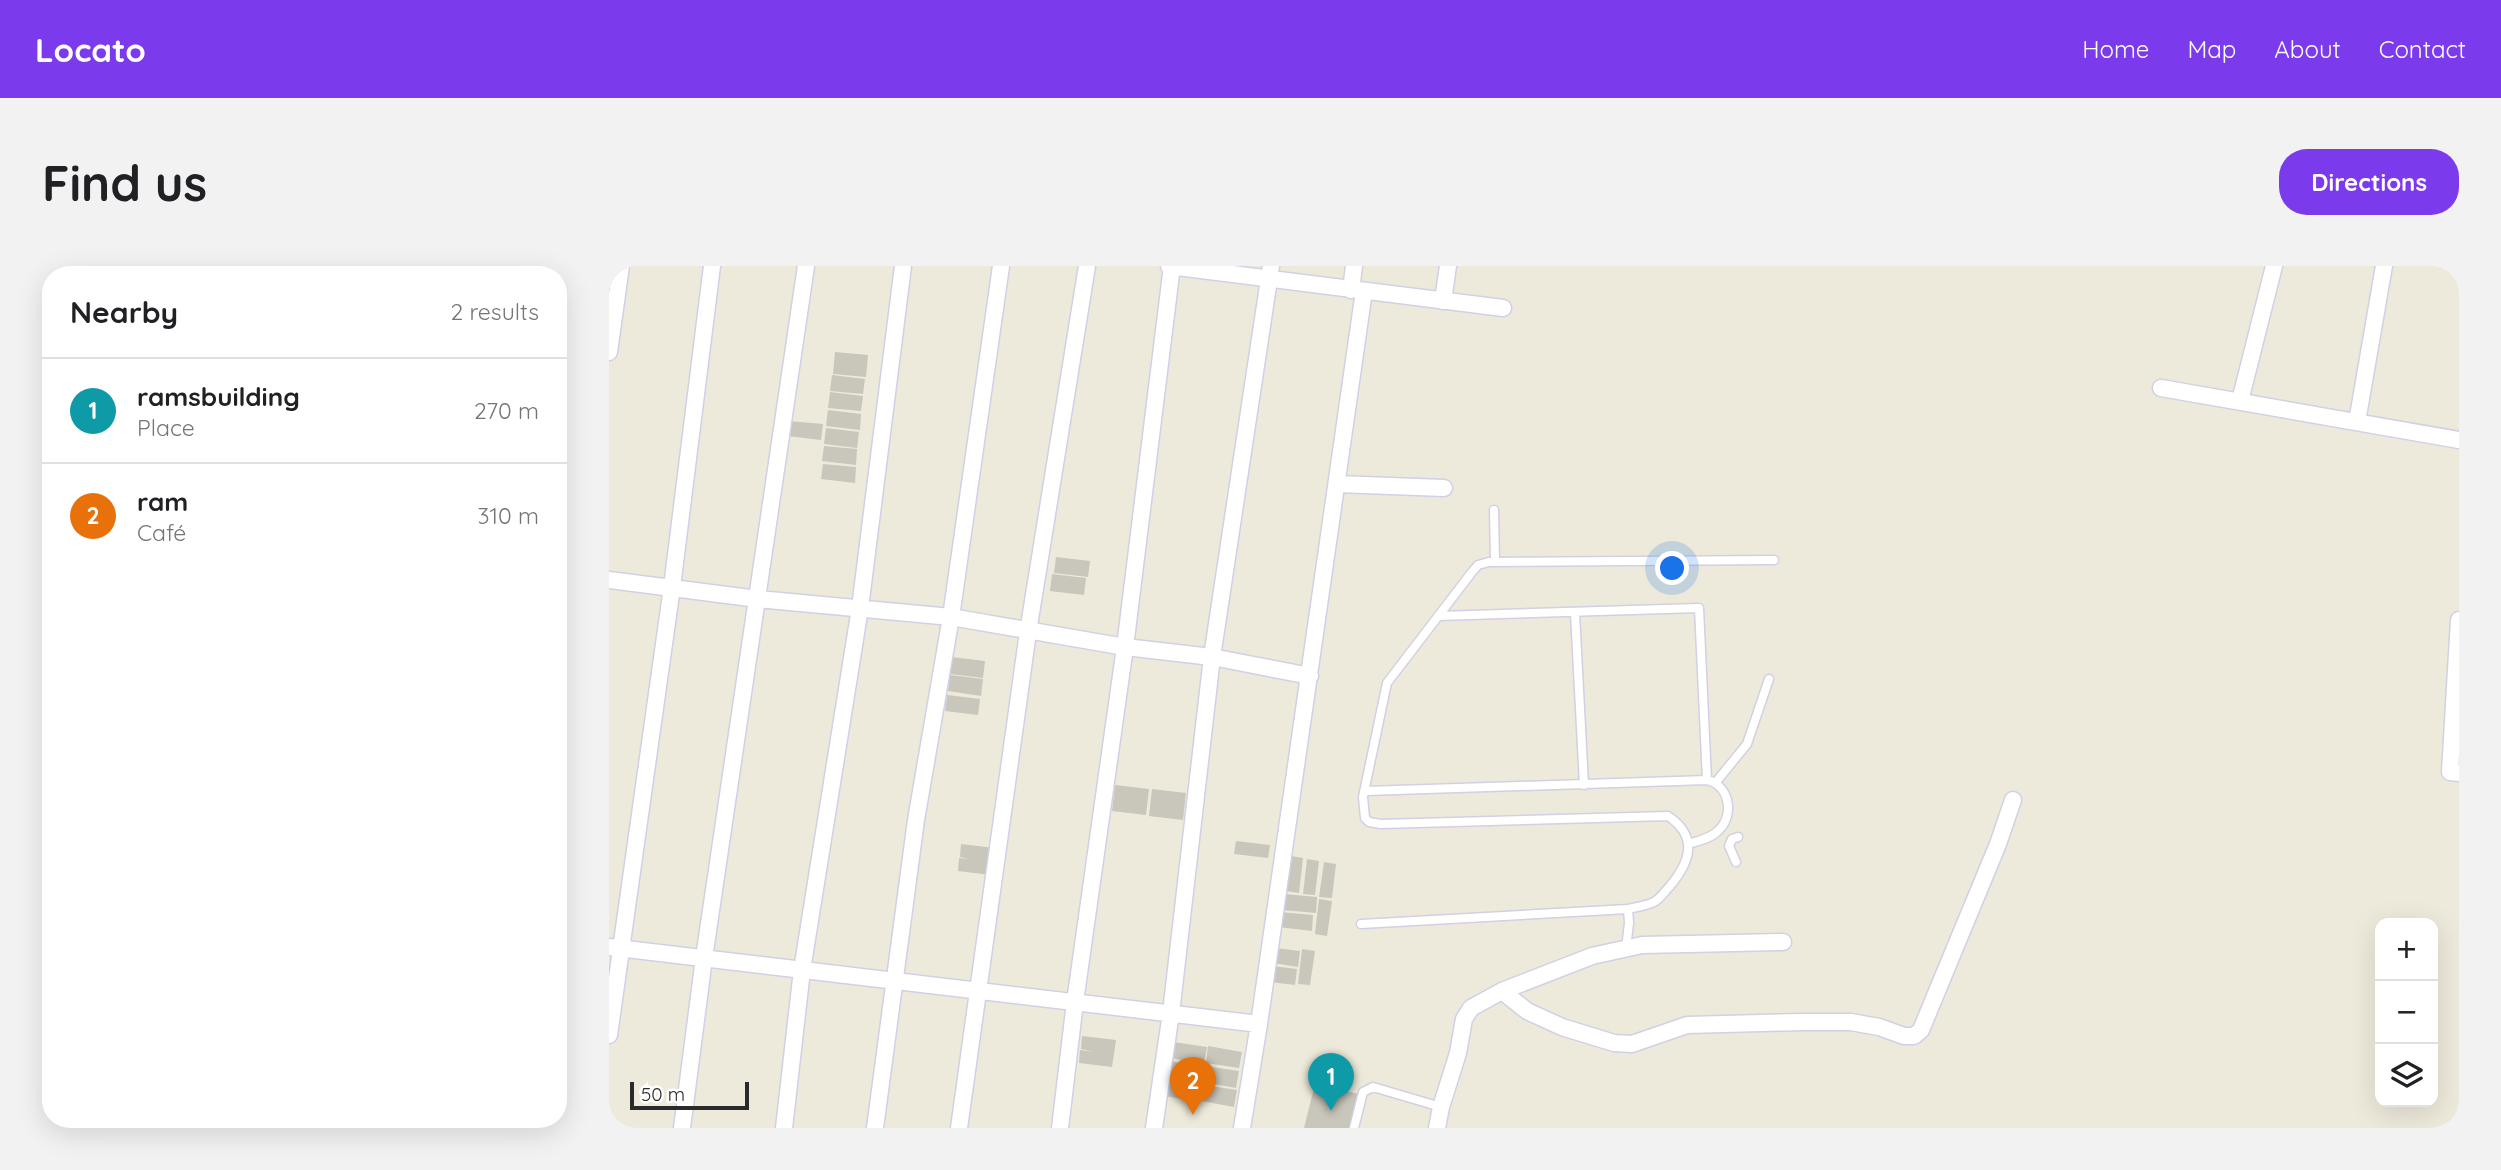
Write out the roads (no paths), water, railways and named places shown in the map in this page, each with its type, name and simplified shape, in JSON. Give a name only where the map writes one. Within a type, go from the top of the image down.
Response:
[{"type":"street","points":[[609,352],[621,266]]},
{"type":"street","points":[[609,1035],[616,948],[672,587],[712,266]]},
{"type":"street","points":[[683,1128],[704,958],[806,266]]},
{"type":"street","points":[[783,1128],[802,970],[860,608],[903,266]]},
{"type":"street","points":[[874,1128],[916,820],[951,617],[1000,266]]},
{"type":"street","points":[[959,1128],[1028,632],[1087,266]]},
{"type":"street","points":[[1061,1128],[1075,1002],[1125,647],[1171,266],[1270,273],[1357,291],[1503,308]]},
{"type":"street","points":[[1242,1128],[1337,484],[1357,291],[1354,266]]},
{"type":"street","points":[[1443,301],[1448,266]]},
{"type":"street","points":[[2240,401],[2274,266]]},
{"type":"street","points":[[2357,422],[2384,266]]},
{"type":"street","points":[[1154,1128],[1171,1013],[1212,657],[1270,273]]},
{"type":"street","points":[[2161,388],[2459,440]]},
{"type":"street","points":[[1337,484],[1444,488]]},
{"type":"street","points":[[609,580],[758,599],[951,617],[1125,647],[1212,657],[1310,676]]},
{"type":"street","points":[[2459,620],[2449,772],[2459,773]]},
{"type":"street","points":[[1502,992],[1527,1011],[1562,1027],[1614,1043],[1632,1044],[1688,1025],[1802,1021],[1851,1021],[1904,1036],[1914,1036],[1921,1030],[1998,844],[2013,800]]},
{"type":"street","points":[[1437,1128],[1458,1053],[1464,1019],[1471,1008],[1502,992],[1592,956],[1626,948],[1642,945],[1783,942]]},
{"type":"street","points":[[616,948],[1259,1024]]},
{"type":"lane","points":[[1494,510],[1495,562]]},
{"type":"lane","points":[[1361,924],[1628,909],[1657,901],[1686,862],[1686,835],[1679,824],[1668,816],[1381,824],[1369,822],[1363,812],[1363,797],[1387,683],[1478,565],[1495,562],[1774,560]]},
{"type":"lane","points":[[1438,616],[1699,608],[1707,780]]},
{"type":"lane","points":[[1575,613],[1584,785]]},
{"type":"lane","points":[[1716,782],[1747,744],[1769,679]]},
{"type":"lane","points":[[1366,791],[1707,780],[1716,782],[1725,791],[1728,805],[1726,819],[1716,834],[1688,844]]},
{"type":"lane","points":[[1709,836],[1729,846],[1736,862]]},
{"type":"lane","points":[[1729,846],[1732,839],[1738,836]]},
{"type":"lane","points":[[1626,948],[1628,909]]},
{"type":"lane","points":[[1355,1128],[1363,1092],[1367,1088],[1373,1087],[1441,1107]]},
{"type":"place","name":"ramsbuilding","points":[[1331,1111]]},
{"type":"place","name":"ram","points":[[1193,1115]]}]
